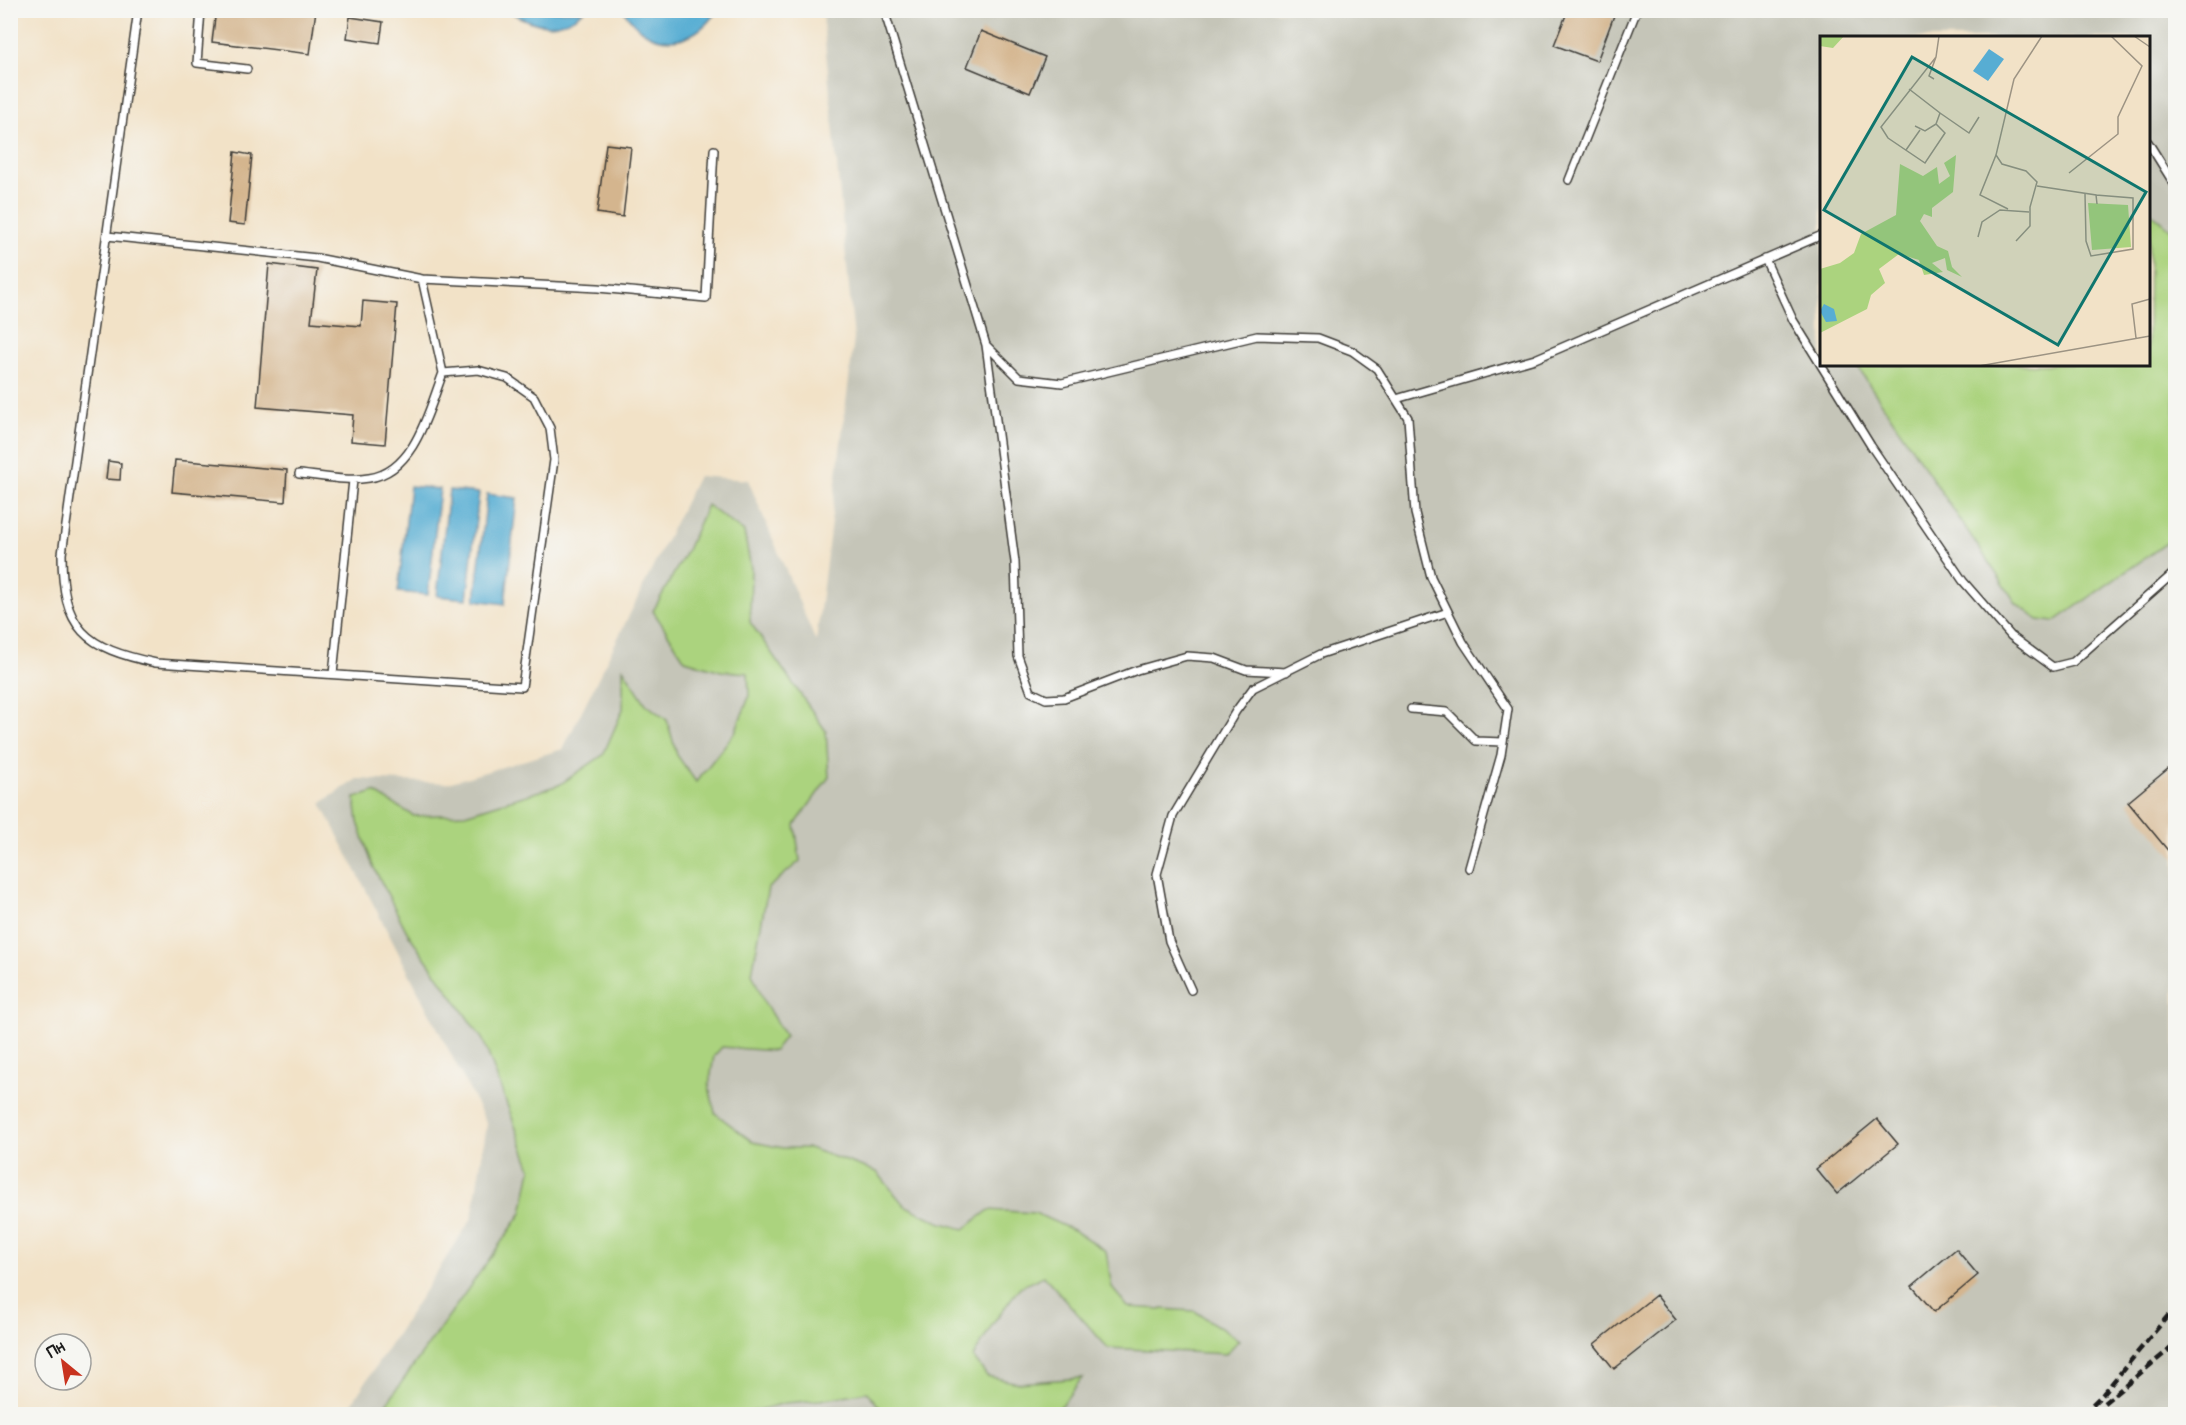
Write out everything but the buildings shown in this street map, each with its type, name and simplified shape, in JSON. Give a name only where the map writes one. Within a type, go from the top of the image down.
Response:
[{"type":"lane","points":[[138,10],[62,554],[62,584],[68,611],[83,632],[105,649],[156,663],[522,687],[554,460],[550,428],[534,397],[507,378],[478,370],[442,373]]},
{"type":"lane","points":[[201,10],[197,63],[247,69]]},
{"type":"lane","points":[[884,10],[986,345],[1015,562],[1018,656],[1031,692],[1046,699],[1064,698],[1137,670],[1187,656],[1214,658],[1246,670],[1286,672]]},
{"type":"lane","points":[[1569,180],[1636,10]]},
{"type":"lane","points":[[2150,145],[2175,187]]},
{"type":"lane","points":[[107,236],[317,258],[422,279],[598,288],[706,298],[714,150]]},
{"type":"lane","points":[[1396,399],[1535,358],[1820,235]]},
{"type":"lane","points":[[1765,259],[1793,320],[1820,364]]},
{"type":"lane","points":[[299,474],[353,480],[372,478],[390,470],[405,457],[418,437],[442,373],[422,279]]},
{"type":"lane","points":[[986,345],[1019,378],[1062,383],[1257,336],[1318,338],[1352,351],[1377,369],[1408,418],[1418,524],[1431,577],[1463,642],[1508,710],[1503,742],[1469,868]]},
{"type":"lane","points":[[1821,366],[1870,446],[1963,581],[2011,636],[2053,667],[2073,662],[2175,571]]},
{"type":"lane","points":[[333,674],[353,480]]},
{"type":"lane","points":[[1191,990],[1169,941],[1157,874],[1173,816],[1236,711],[1253,688],[1321,654],[1448,612]]},
{"type":"lane","points":[[1411,708],[1447,712],[1476,741],[1503,742]]},
{"type":"shaded area","points":[[822,11],[2175,11],[2175,1414],[345,1414],[472,1218],[487,1124],[321,803],[357,779],[448,783],[563,749],[698,476],[748,480],[816,642],[854,339]]},
{"type":"green space","points":[[2150,212],[2175,233],[2175,537],[2054,622],[2038,620],[2016,603],[1857,366],[2150,366]]},
{"type":"green space","points":[[707,505],[744,532],[751,568],[750,622],[826,731],[829,777],[795,825],[800,861],[768,888],[752,973],[765,1004],[785,1036],[774,1051],[722,1047],[714,1056],[709,1086],[715,1113],[753,1142],[783,1148],[809,1148],[877,1172],[904,1205],[939,1222],[964,1229],[989,1210],[1035,1213],[1075,1231],[1106,1251],[1112,1288],[1128,1307],[1195,1311],[1239,1340],[1226,1354],[1108,1348],[1044,1276],[1020,1287],[994,1322],[973,1357],[987,1376],[1018,1383],[1082,1378],[1055,1414],[885,1414],[867,1392],[786,1403],[741,1414],[379,1414],[522,1213],[531,1169],[483,1040],[407,932],[372,864],[358,822],[355,798],[374,792],[414,816],[465,814],[559,785],[603,755],[623,709],[623,668],[646,704],[667,720],[677,755],[696,782],[735,732],[749,697],[748,673],[721,671],[685,660],[653,611],[687,550]]},
{"type":"water","points":[[509,11],[584,11],[565,22],[547,25],[528,21]]},
{"type":"water","points":[[624,11],[717,11],[695,33],[670,40],[646,33],[634,24]]},
{"type":"water","points":[[410,486],[440,489],[428,595],[398,592]]},
{"type":"water","points":[[449,490],[479,493],[467,599],[437,596]]},
{"type":"water","points":[[487,494],[517,498],[505,604],[475,600]]},
{"type":"railway","points":[[2083,1414],[2103,1394],[2176,1306]]},
{"type":"railway","points":[[2104,1403],[2176,1344]]}]
